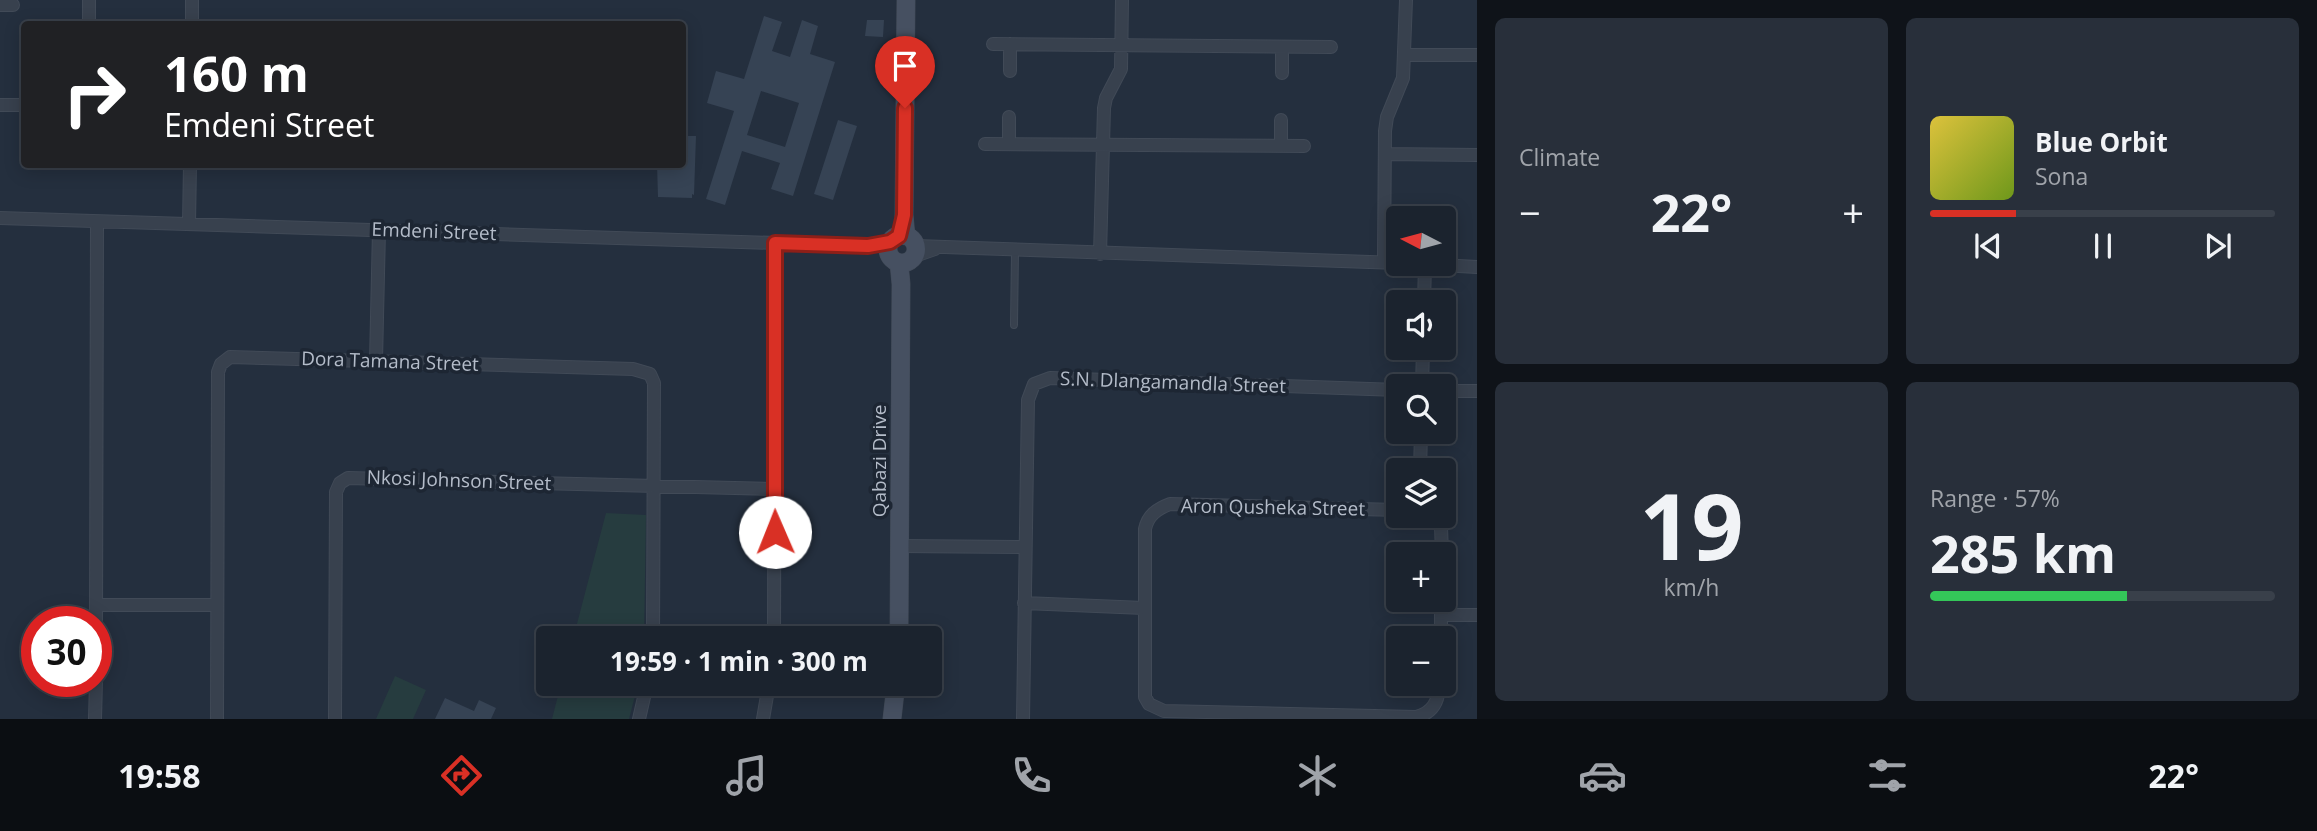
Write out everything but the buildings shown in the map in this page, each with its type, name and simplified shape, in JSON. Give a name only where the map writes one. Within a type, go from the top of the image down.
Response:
[{"type":"street","points":[[89,0],[89,21]]},
{"type":"street","points":[[192,0],[192,21]]},
{"type":"street","name":"Qabazi Drive","points":[[899,626],[906,0]]},
{"type":"street","points":[[1100,254],[1105,98],[1120,73],[1122,0]]},
{"type":"street","points":[[1384,262],[1387,117],[1400,89],[1405,55],[1406,0]]},
{"type":"street","points":[[993,44],[1331,47]]},
{"type":"street","points":[[1010,44],[1010,71]]},
{"type":"street","points":[[1282,47],[1282,73]]},
{"type":"street","points":[[1405,55],[1477,55]]},
{"type":"street","points":[[0,105],[21,105]]},
{"type":"street","points":[[1009,117],[1009,144]]},
{"type":"street","points":[[1281,120],[1281,146]]},
{"type":"street","points":[[985,144],[1304,146]]},
{"type":"street","points":[[1385,154],[1477,155]]},
{"type":"street","points":[[189,224],[190,168]]},
{"type":"street","name":"Emdeni Street","points":[[0,218],[903,249],[1384,262]]},
{"type":"street","points":[[97,222],[96,604],[217,605]]},
{"type":"street","points":[[376,361],[379,230]]},
{"type":"street","points":[[774,626],[775,243]]},
{"type":"street","points":[[1456,266],[1477,267]]},
{"type":"street","name":"Dora Tamana Street","points":[[218,719],[218,372],[221,364],[230,357],[633,369],[650,374],[654,383],[653,626]]},
{"type":"street","name":"S.N. Dlangamandla Street","points":[[1023,719],[1028,400],[1034,384],[1050,378],[1386,390]]},
{"type":"street","points":[[1456,391],[1477,391]]},
{"type":"street","name":"Nkosi Johnson Street","points":[[335,719],[336,492],[344,480],[354,477],[774,489]]},
{"type":"street","name":"Aron Qusheka Street","points":[[1386,510],[1170,504],[1157,509],[1145,529],[1145,697],[1155,709],[1164,711],[1416,718]]},
{"type":"street","points":[[899,546],[1025,547]]},
{"type":"street","points":[[1024,603],[1144,608]]},
{"type":"street","points":[[1441,626],[1441,615],[1477,615]]},
{"type":"street","points":[[639,719],[645,696]]},
{"type":"street","points":[[768,718],[769,696]]},
{"type":"street","points":[[892,719],[895,696]]},
{"type":"street","points":[[1416,718],[1430,711],[1437,696]]},
{"type":"street","points":[[96,697],[96,719]]},
{"type":"lane","points":[[1014,324],[1015,251]]},
{"type":"green space","points":[[606,513],[646,515],[644,626],[576,626]]},
{"type":"green space","points":[[395,676],[426,690],[413,719],[376,719]]},
{"type":"green space","points":[[558,696],[635,696],[629,719],[552,719]]},
{"type":"route","points":[[775,532],[775,243],[868,246],[890,242],[899,236],[904,215],[905,108]]}]
